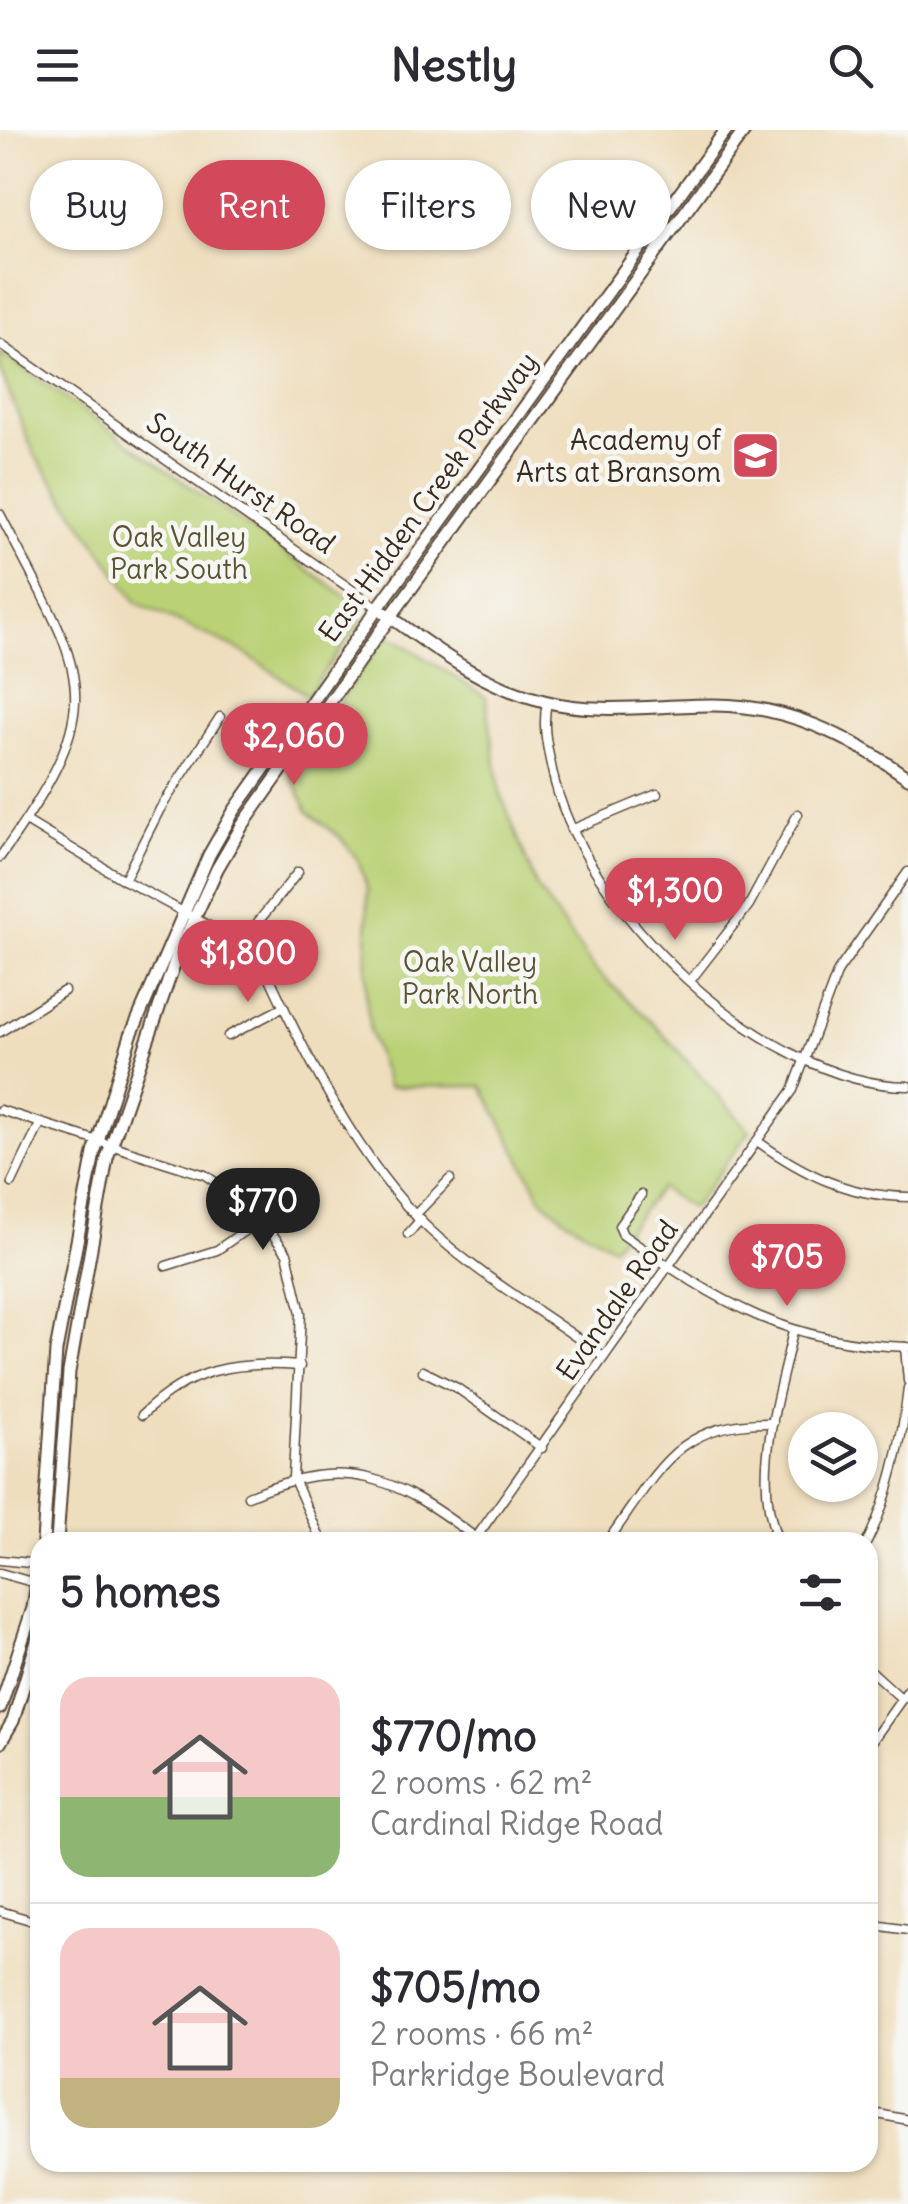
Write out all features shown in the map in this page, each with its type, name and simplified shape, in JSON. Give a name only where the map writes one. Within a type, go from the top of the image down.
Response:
[{"type":"main road","name":"East Hidden Creek Parkway","points":[[59,1532],[69,1372],[105,1142],[131,1035],[234,810],[726,130]]},
{"type":"main road","name":"East Hidden Creek Parkway","points":[[189,914],[242,826],[390,616],[717,166],[728,160],[748,130]]},
{"type":"main road","name":"South Hurst Road","points":[[378,608],[475,676],[548,702],[616,708],[712,705],[757,709],[831,730],[908,778]]},
{"type":"main road","name":"East Hidden Creek Parkway","points":[[44,1532],[56,1352],[76,1224],[105,1142]]},
{"type":"main road","points":[[0,1708],[30,1609]]},
{"type":"main road","points":[[0,1743],[13,1721],[30,1664]]},
{"type":"street","name":"South Hurst Road","points":[[0,344],[378,608]]},
{"type":"street","points":[[0,514],[71,652],[78,686],[76,722],[66,747],[26,821],[0,857]]},
{"type":"street","points":[[0,541],[12,536]]},
{"type":"street","points":[[548,702],[544,729],[555,786],[593,874],[624,916],[690,981],[751,1028],[806,1058],[852,1076],[908,1086]]},
{"type":"street","points":[[124,880],[160,810],[220,717]]},
{"type":"street","points":[[571,830],[657,794]]},
{"type":"street","points":[[690,981],[749,905],[798,814]]},
{"type":"street","points":[[26,821],[124,880],[242,942],[264,964],[345,1119],[418,1217],[604,1357]]},
{"type":"street","points":[[242,942],[298,872]]},
{"type":"street","name":"Evandale Road","points":[[480,1532],[793,1090],[838,971],[908,872]]},
{"type":"street","points":[[0,1032],[64,992]]},
{"type":"street","points":[[228,1036],[284,1007]]},
{"type":"street","points":[[0,1110],[38,1126],[105,1142],[206,1175],[250,1206],[287,1253],[302,1314],[293,1476],[318,1532]]},
{"type":"street","points":[[12,1183],[38,1126]]},
{"type":"street","points":[[757,1141],[800,1172],[848,1191],[908,1197]]},
{"type":"street","points":[[408,1234],[450,1179]]},
{"type":"street","points":[[641,1195],[619,1226],[623,1235],[718,1298],[793,1332],[862,1346],[907,1347],[903,1431],[886,1502],[872,1532]]},
{"type":"street","points":[[166,1266],[218,1250],[260,1220]]},
{"type":"street","points":[[775,1532],[767,1475],[773,1423],[793,1332]]},
{"type":"street","points":[[142,1415],[172,1389],[209,1372],[247,1362],[300,1366]]},
{"type":"street","points":[[423,1371],[457,1388],[542,1448]]},
{"type":"street","points":[[614,1532],[673,1454],[693,1437],[715,1426],[773,1423]]},
{"type":"street","points":[[248,1496],[293,1476],[338,1474],[386,1482],[428,1502],[464,1532]]},
{"type":"street","points":[[0,1560],[30,1563]]},
{"type":"street","points":[[0,1572],[30,1581]]},
{"type":"street","points":[[878,1675],[905,1694],[878,1733]]},
{"type":"street","points":[[0,1911],[30,1919]]},
{"type":"street","points":[[878,1926],[908,1930]]},
{"type":"street","points":[[878,2114],[908,2120]]},
{"type":"green space","name":"Oak Valley Park South","points":[[0,352],[358,605],[361,622],[307,695],[240,650],[137,603],[34,454],[0,370]]},
{"type":"green space","name":"Oak Valley Park North","points":[[392,637],[486,697],[500,792],[537,888],[596,971],[653,1023],[750,1131],[692,1209],[660,1188],[613,1247],[565,1219],[542,1199],[482,1086],[388,1087],[370,1033],[366,998],[368,890],[358,860],[341,838],[308,812],[290,772],[383,640]]},
{"type":"place","name":"Academy of Arts at Bransom","points":[[756,456]]}]
